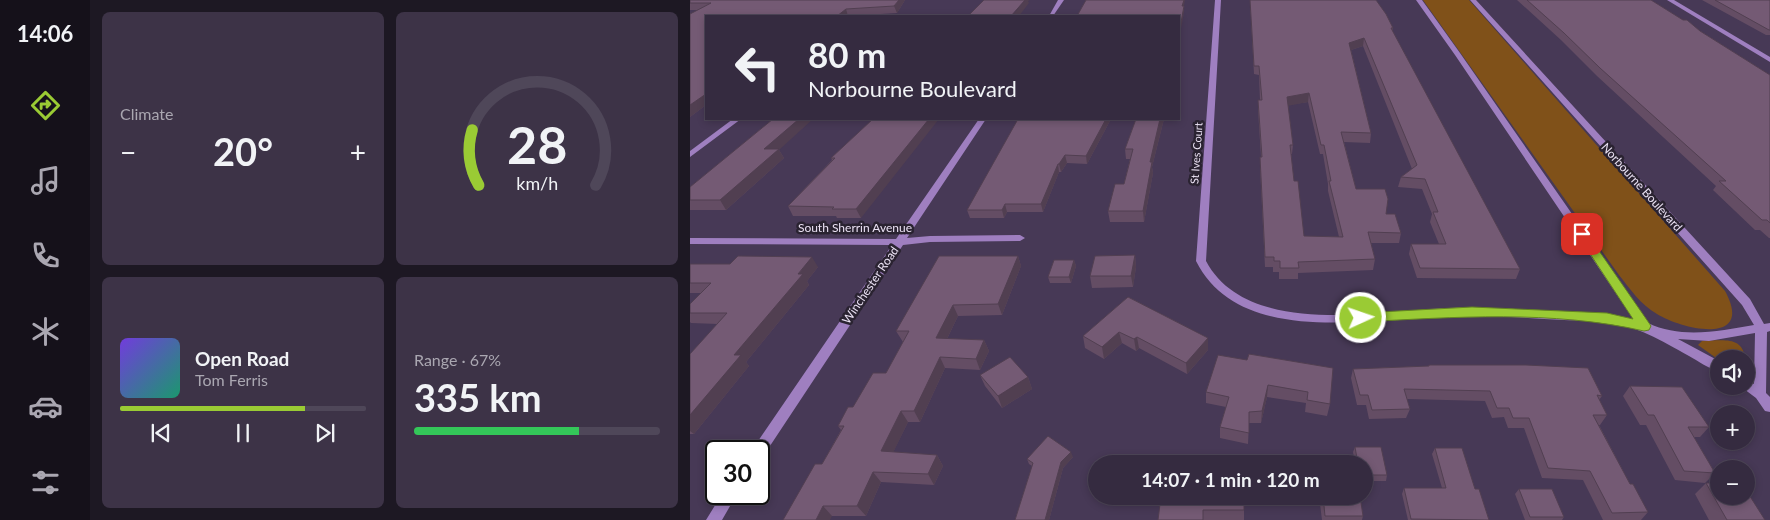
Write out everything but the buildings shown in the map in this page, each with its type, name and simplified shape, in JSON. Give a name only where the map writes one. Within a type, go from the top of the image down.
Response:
[{"type":"street","points":[[1052,15],[1061,0]]},
{"type":"street","name":"St Ives Court","points":[[1218,0],[1201,261],[1207,275],[1220,288],[1231,296],[1260,309],[1311,317],[1342,319],[1481,312],[1607,318],[1644,326]]},
{"type":"street","points":[[1419,0],[1644,326],[1710,363]]},
{"type":"street","name":"Norbourne Boulevard","points":[[1474,0],[1746,302],[1765,327]]},
{"type":"street","points":[[1670,0],[1770,60]]},
{"type":"street","points":[[690,155],[736,120]]},
{"type":"street","name":"Winchester Road","points":[[766,440],[981,120]]},
{"type":"street","name":"South Sherrin Avenue","points":[[690,240],[898,242],[930,239],[1020,238]]},
{"type":"street","points":[[1644,326],[1688,336],[1737,334],[1765,327],[1760,394]]},
{"type":"street","points":[[1755,391],[1770,407]]},
{"type":"street","points":[[713,520],[723,505]]},
{"type":"shaded area","points":[[1423,0],[1469,0],[1725,291],[1732,308],[1731,320],[1724,327],[1712,329],[1683,325],[1657,314],[1641,301],[1619,275]]},
{"type":"shaded area","points":[[1723,340],[1736,343],[1742,350],[1710,350],[1710,354],[1698,345],[1702,341]]},
{"type":"route","points":[[1361,318],[1472,312],[1519,313],[1607,318],[1644,326],[1582,234]]}]
